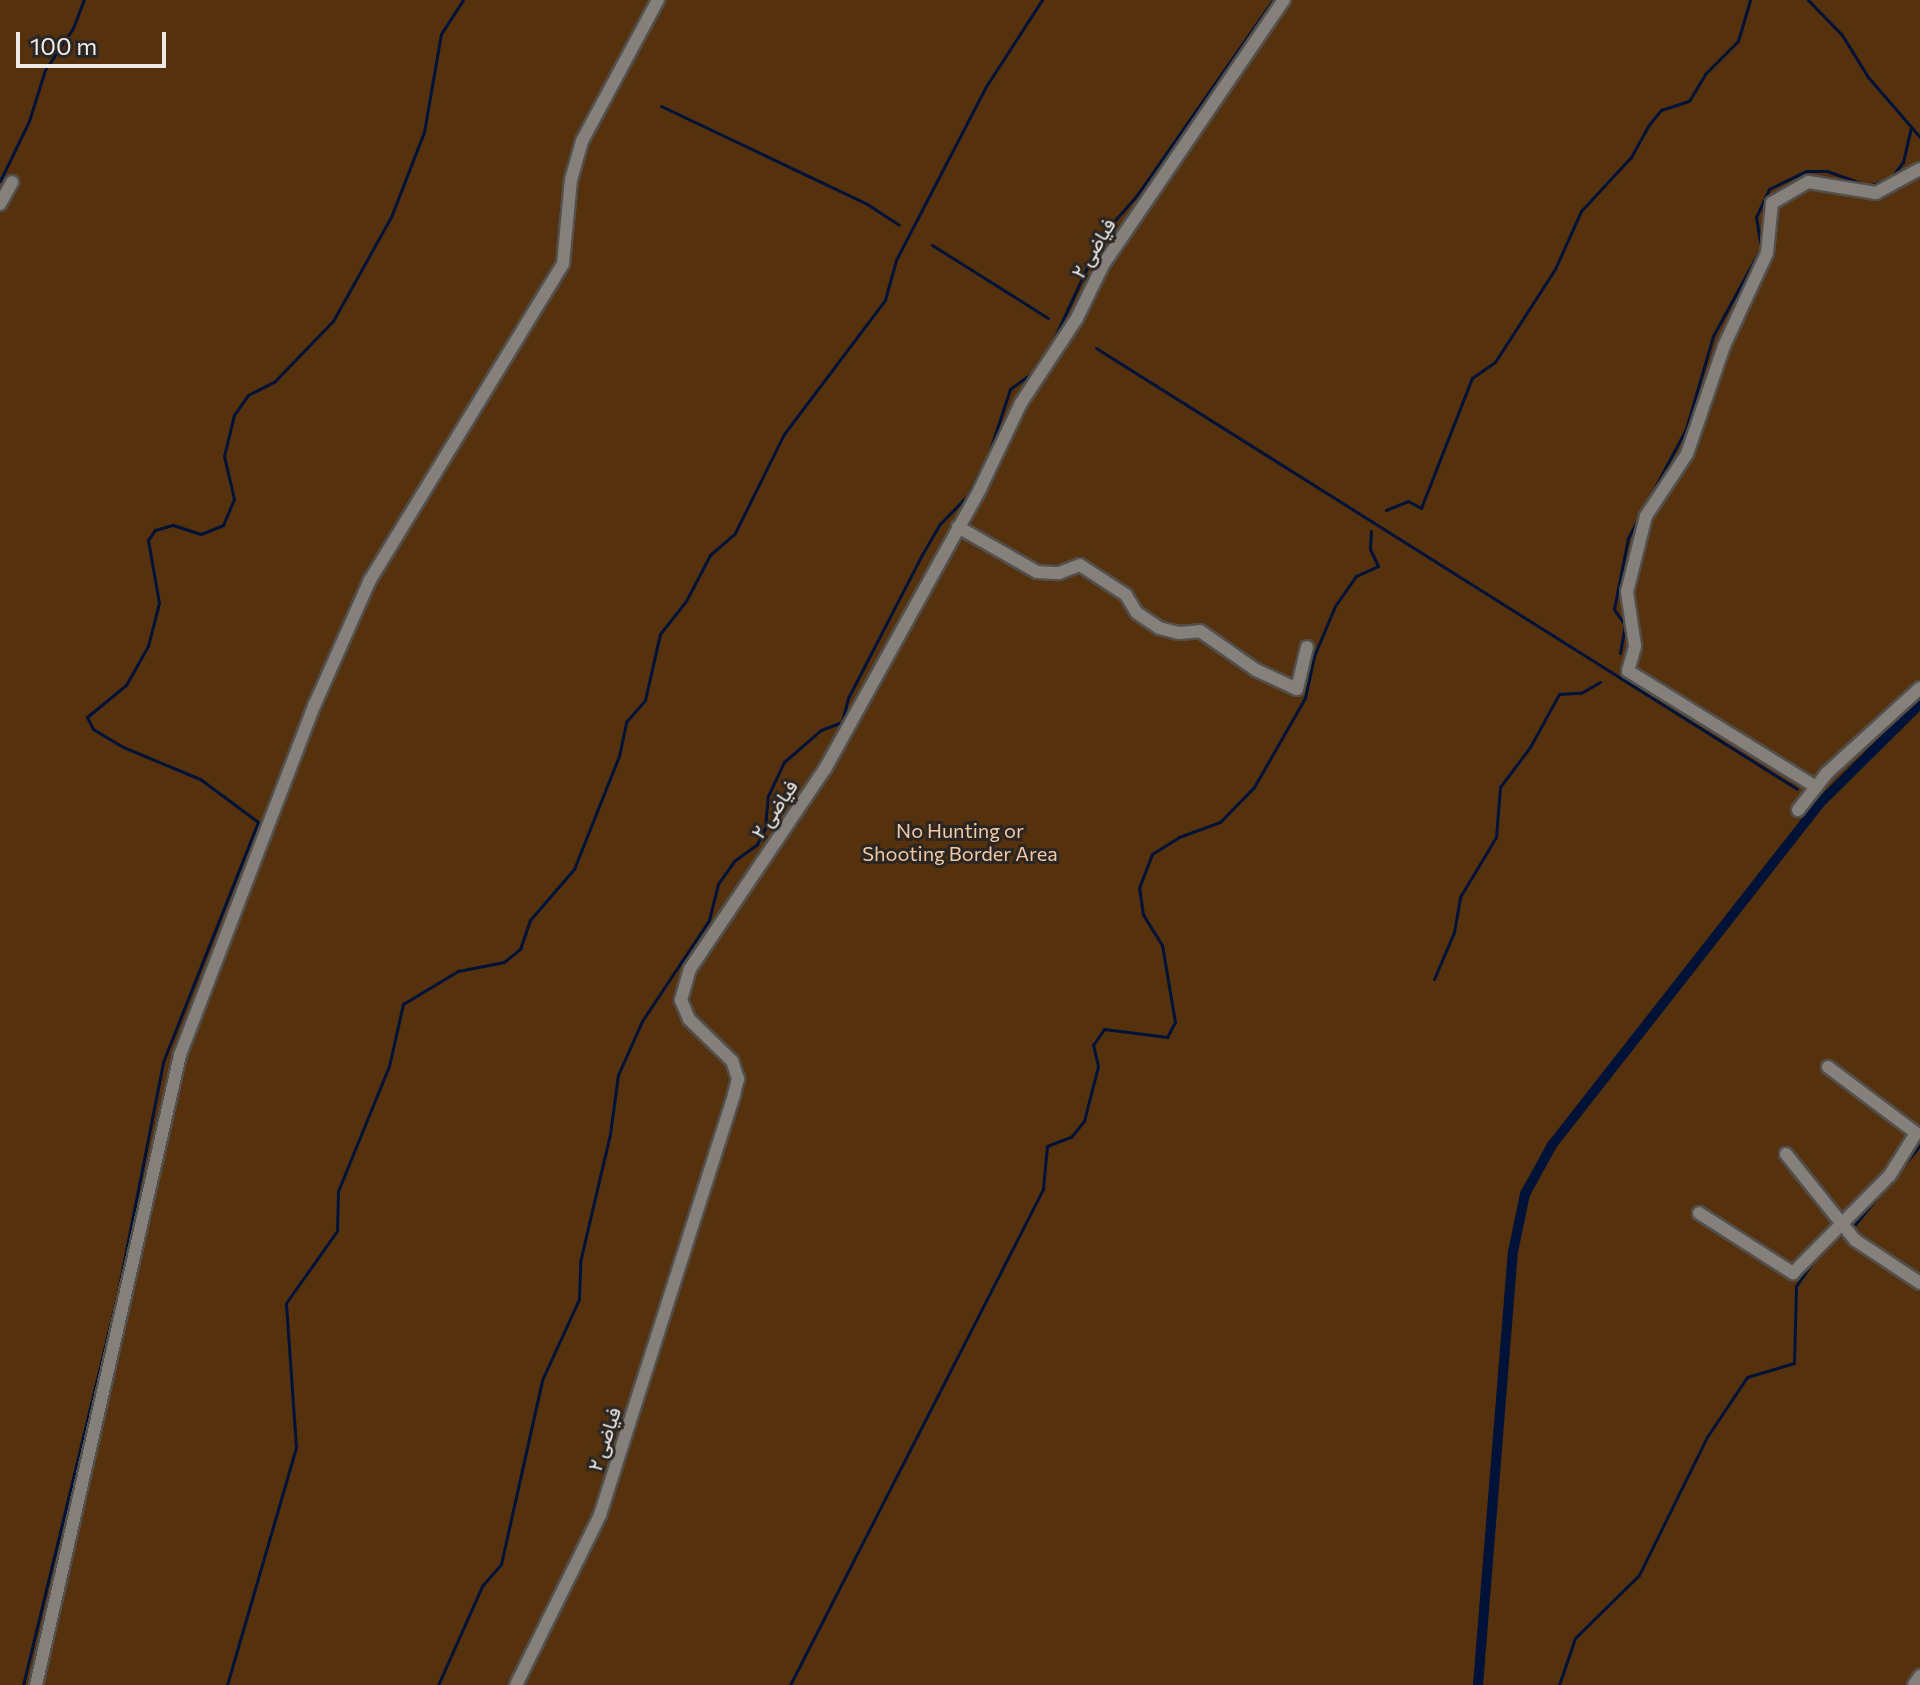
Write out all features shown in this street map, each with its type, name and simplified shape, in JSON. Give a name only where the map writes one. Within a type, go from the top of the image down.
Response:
[{"type":"street","points":[[36,1685],[180,1055],[315,704],[370,580],[563,264],[571,180],[582,141],[658,0]]},
{"type":"street","name":"فیاضی ۲","points":[[516,1685],[600,1515],[734,1094],[737,1069],[689,1019],[681,1000],[690,969],[825,769],[958,527],[1021,403],[1077,318],[1103,265],[1284,0]]},
{"type":"street","points":[[1816,787],[1628,671],[1635,646],[1627,592],[1646,516],[1687,454],[1724,346],[1767,253],[1772,203],[1808,182],[1876,193],[1920,169]]},
{"type":"street","points":[[0,204],[12,182]]},
{"type":"street","points":[[958,527],[1037,572],[1059,573],[1080,565],[1126,595],[1137,613],[1159,628],[1179,633],[1200,631],[1256,670],[1297,689],[1307,647]]},
{"type":"street","points":[[1798,810],[1816,787],[1920,688]]},
{"type":"street","points":[[1699,1213],[1793,1273],[1817,1243],[1848,1228],[1890,1175],[1916,1133],[1828,1067]]},
{"type":"street","points":[[1786,1154],[1803,1181],[1848,1228],[1920,1283]]},
{"type":"street","points":[[1914,1685],[1920,1676]]},
{"type":"green space","name":"No Hunting or Shooting Border Area","points":[[0,0],[1920,0],[1920,1685],[0,1685]]},
{"type":"waterway","points":[[0,181],[29,121],[45,70],[73,28],[84,0]]},
{"type":"waterway","points":[[23,1685],[117,1297],[163,1062],[258,822],[200,779],[123,747],[93,729],[87,717],[126,685],[148,646],[159,603],[148,540],[155,530],[173,525],[201,534],[223,525],[234,499],[224,456],[234,415],[248,395],[275,381],[333,321],[391,217],[424,132],[441,34],[463,0]]},
{"type":"waterway","points":[[227,1685],[296,1447],[286,1303],[337,1231],[338,1191],[389,1066],[403,1004],[458,971],[504,962],[520,949],[530,920],[574,869],[619,756],[626,722],[645,700],[660,634],[686,601],[710,555],[735,533],[784,434],[885,300],[896,260],[985,88],[1042,0]]},
{"type":"waterway","points":[[438,1685],[482,1586],[501,1564],[542,1380],[579,1299],[580,1262],[610,1134],[618,1075],[642,1021],[709,920],[718,884],[734,861],[757,844],[765,828],[768,796],[784,762],[821,730],[842,722],[848,698],[923,553],[940,524],[968,495],[989,453],[1010,389],[1032,373],[1053,341],[1102,235],[1137,195],[1273,0]]},
{"type":"waterway","points":[[1386,510],[1408,501],[1421,508],[1472,378],[1495,362],[1555,269],[1581,211],[1631,157],[1648,126],[1661,110],[1689,101],[1705,74],[1738,41],[1750,0]]},
{"type":"waterway","points":[[1808,0],[1842,35],[1868,77],[1920,137]]},
{"type":"waterway","points":[[661,106],[867,204],[899,225]]},
{"type":"waterway","points":[[1620,653],[1625,625],[1614,609],[1628,538],[1686,429],[1713,336],[1761,248],[1756,217],[1769,189],[1806,171],[1827,171],[1869,186],[1892,177],[1903,162],[1911,128]]},
{"type":"waterway","points":[[932,245],[1048,318]]},
{"type":"waterway","points":[[1096,348],[1797,789]]},
{"type":"waterway","points":[[790,1685],[1043,1189],[1047,1146],[1071,1137],[1084,1121],[1098,1066],[1093,1045],[1104,1029],[1167,1037],[1175,1022],[1162,945],[1143,915],[1139,888],[1152,854],[1179,837],[1220,822],[1254,787],[1305,698],[1314,656],[1335,606],[1356,576],[1378,566],[1370,549],[1371,531]]},
{"type":"waterway","points":[[1434,979],[1454,932],[1460,897],[1496,837],[1500,787],[1530,747],[1559,694],[1581,693],[1600,682]]},
{"type":"waterway","points":[[1478,1685],[1513,1252],[1525,1194],[1552,1145],[1819,804],[1920,704]]},
{"type":"waterway","points":[[1852,1228],[1920,1145]]},
{"type":"waterway","points":[[1832,1241],[1846,1232]]},
{"type":"waterway","points":[[1559,1685],[1575,1638],[1639,1575],[1707,1437],[1747,1377],[1794,1363],[1796,1286],[1818,1255]]}]
